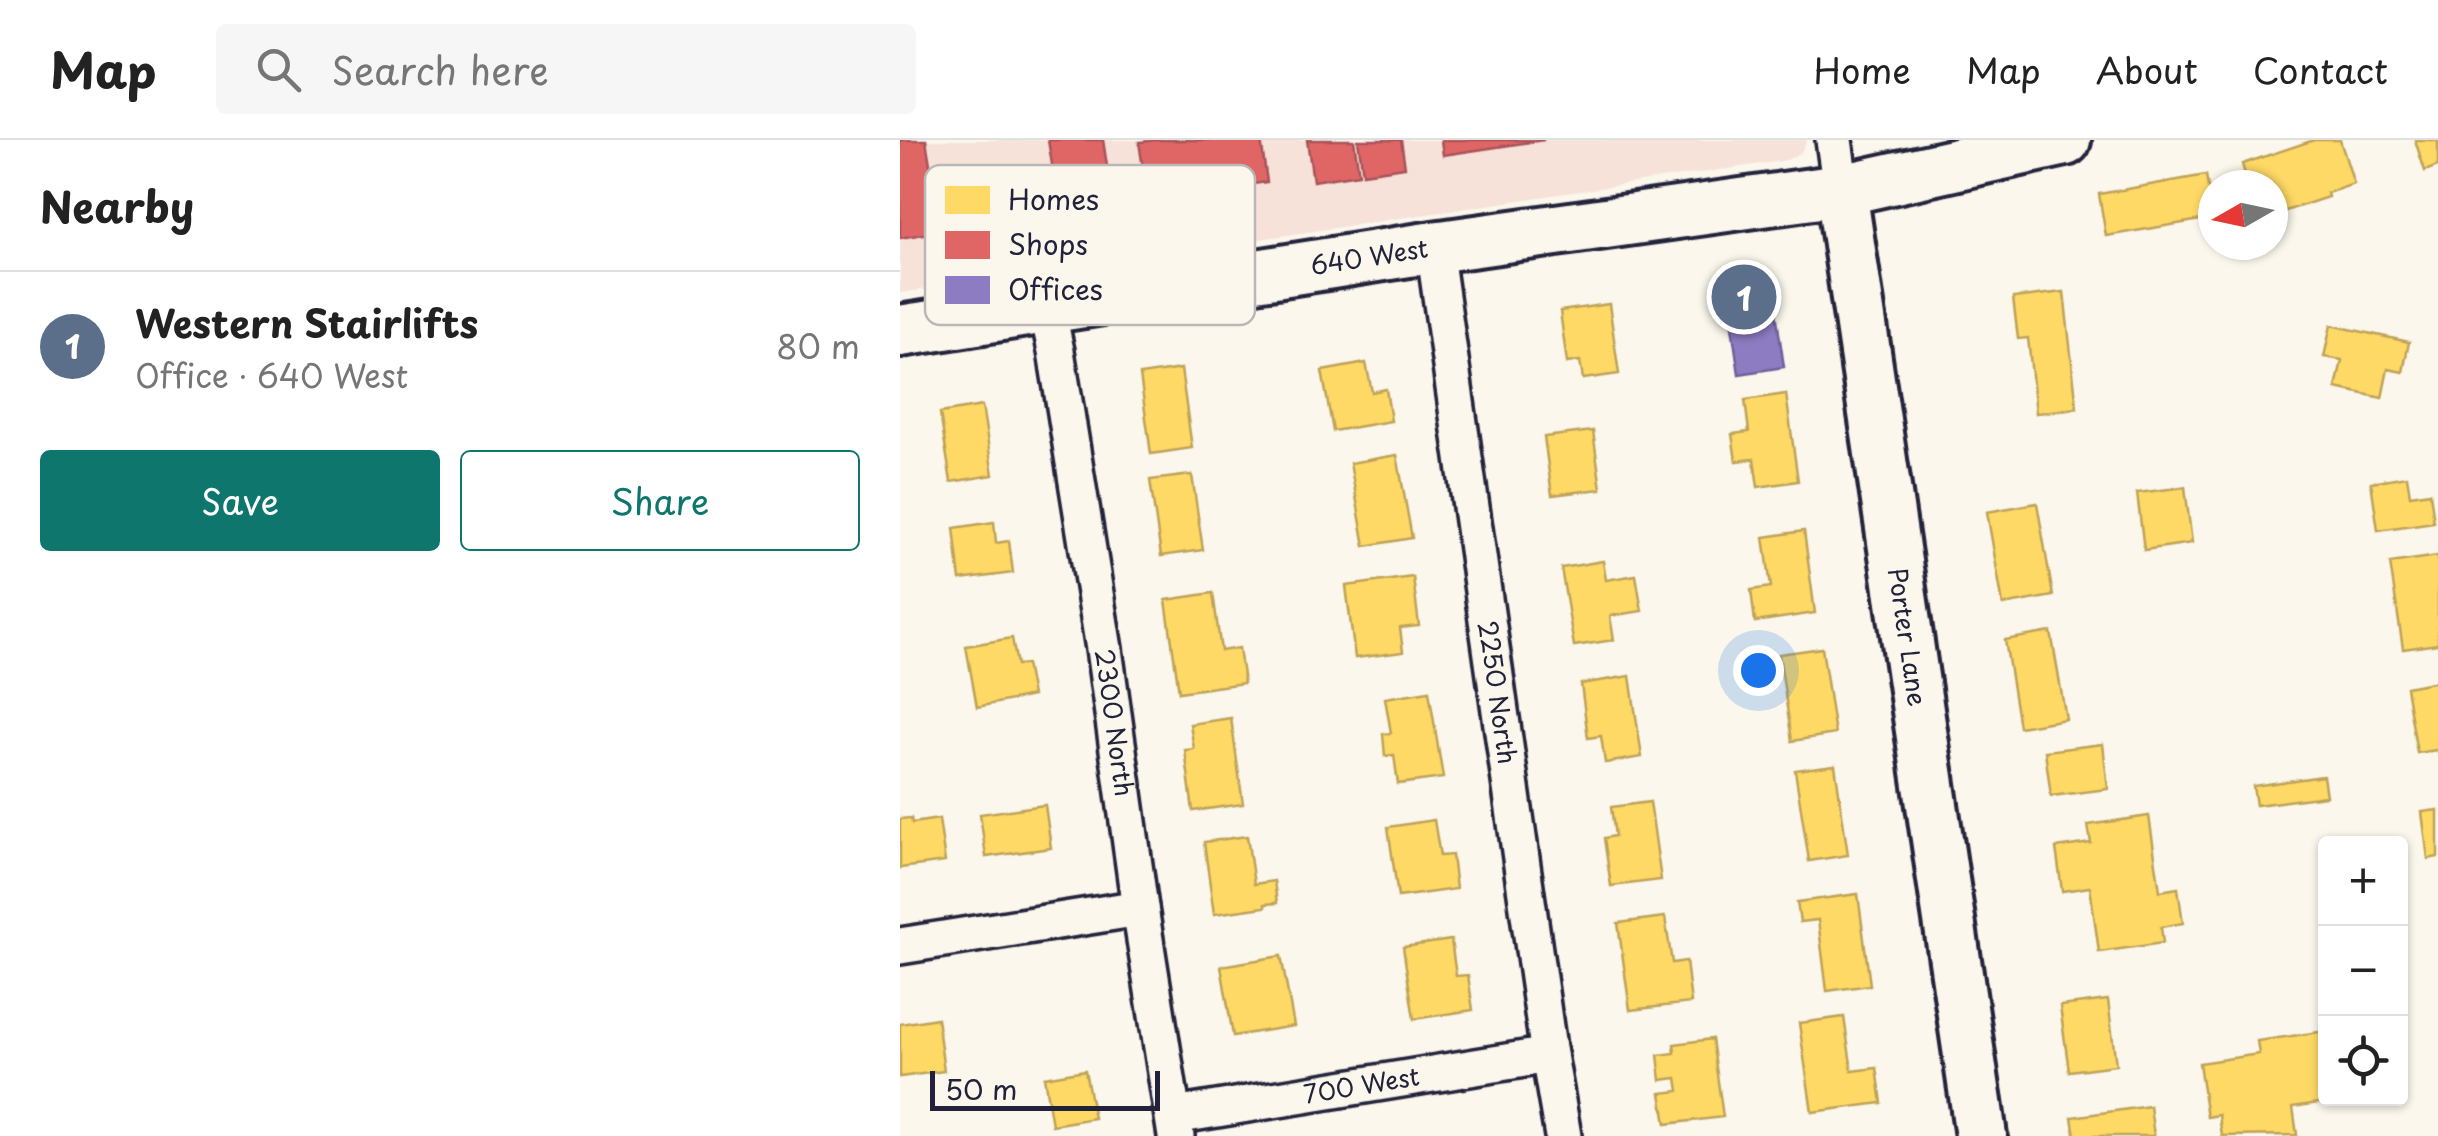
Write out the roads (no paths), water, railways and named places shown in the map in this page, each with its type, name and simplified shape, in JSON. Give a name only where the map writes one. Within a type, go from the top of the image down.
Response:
[{"type":"street","name":"Porter Lane","points":[[1834,140],[1981,1136]]},
{"type":"street","name":"640 West","points":[[1255,275],[1841,190],[2065,140]]},
{"type":"street","name":"2250 North","points":[[1434,247],[1563,1136]]},
{"type":"street","name":"640 West","points":[[900,331],[938,325]]},
{"type":"street","name":"2300 North","points":[[1051,325],[1104,649],[1175,1126]]},
{"type":"street","points":[[900,946],[1140,908]]},
{"type":"street","name":"700 West","points":[[1175,1126],[1550,1056]]},
{"type":"place","name":"Western Stairlifts","points":[[1744,297]]}]
